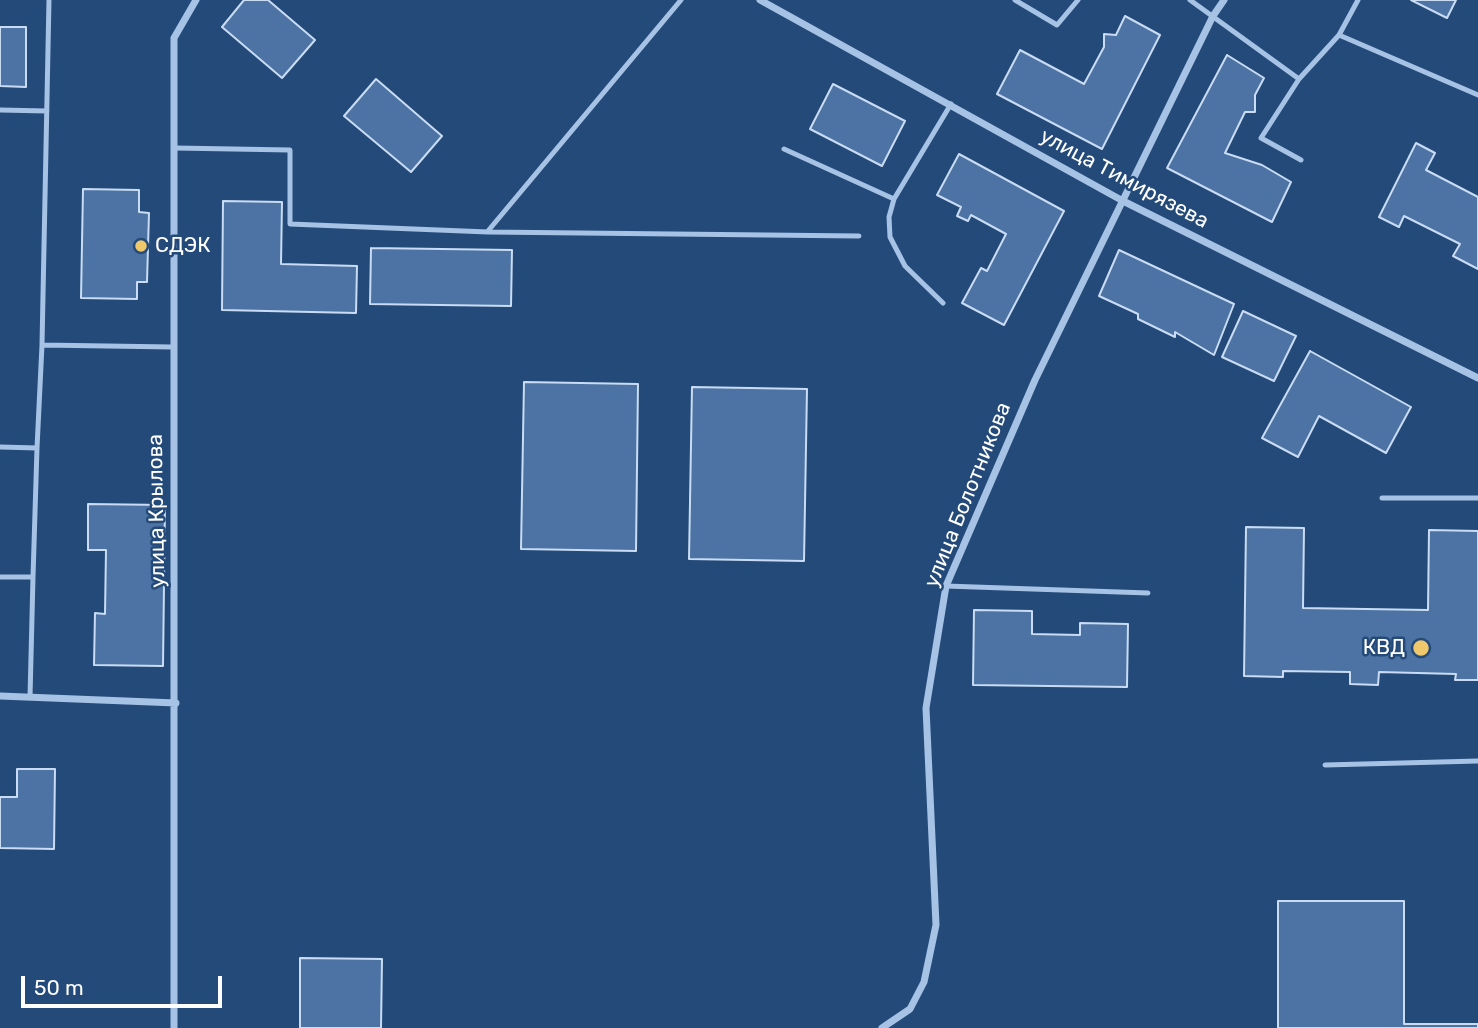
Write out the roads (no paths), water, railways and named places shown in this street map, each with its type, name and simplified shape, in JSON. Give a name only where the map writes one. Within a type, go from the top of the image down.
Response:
[{"type":"street","name":"улица Крылова","points":[[174,1028],[174,38],[196,0]]},
{"type":"street","name":"улица Тимирязева","points":[[760,0],[1124,201],[1478,378]]},
{"type":"street","name":"улица Болотникова","points":[[881,1028],[910,1009],[925,982],[936,925],[926,708],[946,586],[1035,380],[1213,16],[1224,0]]},
{"type":"street","points":[[0,696],[176,703]]},
{"type":"lane","points":[[30,697],[42,345],[49,0]]},
{"type":"lane","points":[[488,232],[681,0]]},
{"type":"lane","points":[[1015,0],[1057,25],[1078,0]]},
{"type":"lane","points":[[1190,0],[1299,79]]},
{"type":"lane","points":[[1301,160],[1261,138],[1299,79],[1339,34],[1359,0]]},
{"type":"lane","points":[[1339,34],[1478,96]]},
{"type":"lane","points":[[943,303],[905,266],[890,237],[889,217],[894,198],[951,104]]},
{"type":"lane","points":[[0,110],[47,111]]},
{"type":"lane","points":[[175,148],[290,150],[290,223],[488,232],[859,236]]},
{"type":"lane","points":[[784,149],[894,198]]},
{"type":"lane","points":[[42,345],[172,347]]},
{"type":"lane","points":[[0,447],[37,447]]},
{"type":"lane","points":[[1382,498],[1478,498]]},
{"type":"lane","points":[[0,577],[33,577]]},
{"type":"lane","points":[[946,586],[1147,593]]},
{"type":"lane","points":[[1325,765],[1478,761]]},
{"type":"place","name":"СДЭК","points":[[141,246]]},
{"type":"place","name":"КВД","points":[[1421,648]]}]
